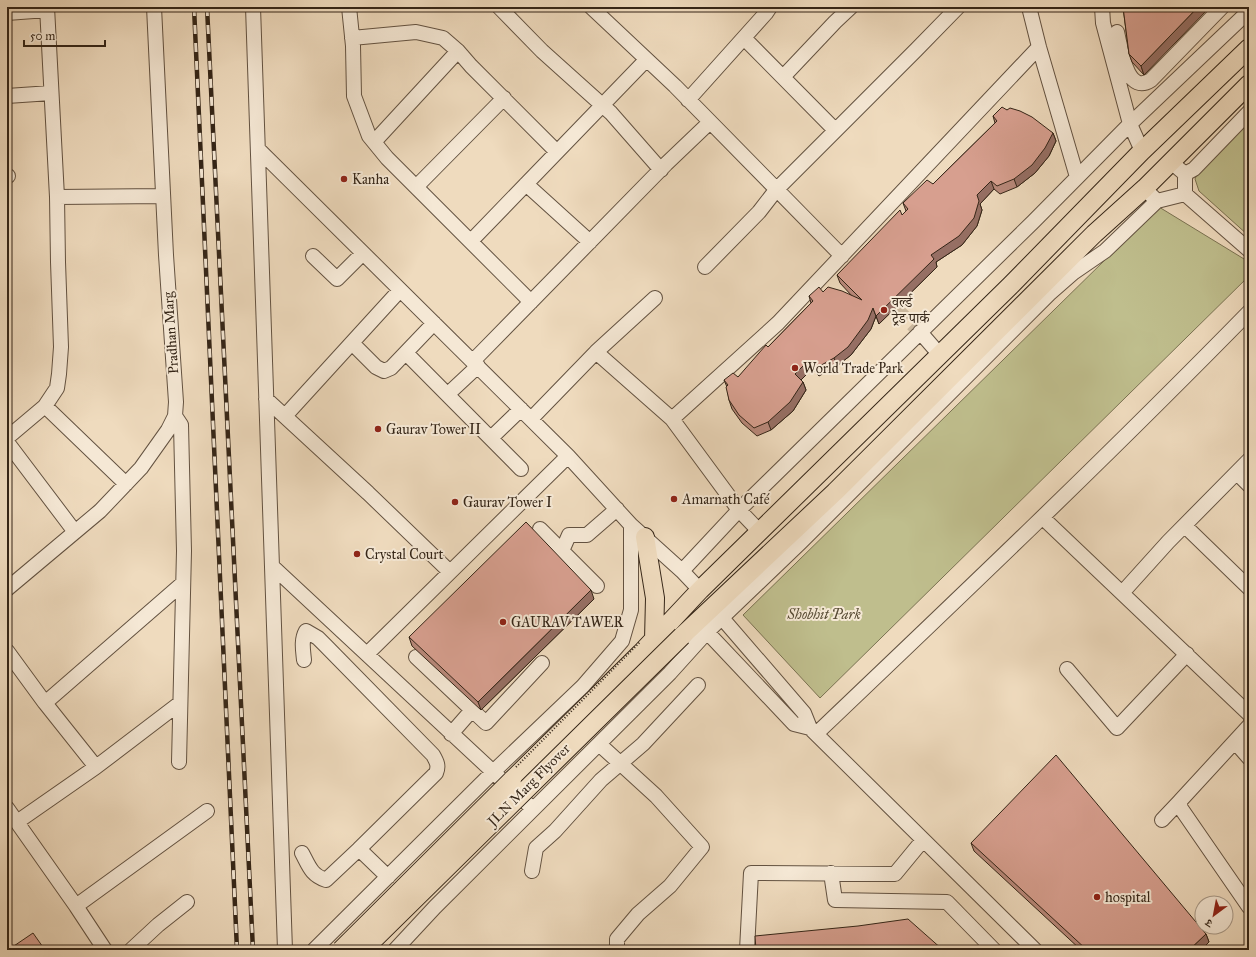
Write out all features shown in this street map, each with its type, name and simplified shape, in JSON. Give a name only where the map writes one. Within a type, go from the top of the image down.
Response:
[{"type":"main road","name":"JLN Marg Flyover","points":[[341,950],[654,640],[700,590],[759,531],[1012,285],[1142,151],[1249,48]]},
{"type":"main road","name":"JLN Marg Flyover","points":[[363,950],[682,636],[702,627],[717,613],[835,492],[1079,260],[1094,234],[1151,195],[1171,162],[1249,84]]},
{"type":"main road","points":[[645,537],[655,598],[654,640]]},
{"type":"street","name":"Pradhan Marg","points":[[8,586],[100,511],[142,468],[162,441],[174,416],[176,402],[163,196],[154,7]]},
{"type":"street","points":[[253,7],[285,950]]},
{"type":"street","points":[[350,7],[354,96],[362,121],[369,136],[416,187],[531,302]]},
{"type":"street","points":[[499,7],[542,51],[611,113],[661,170]]},
{"type":"street","points":[[591,7],[688,100],[842,256]]},
{"type":"street","points":[[688,100],[770,7]]},
{"type":"street","points":[[784,77],[851,7]]},
{"type":"street","points":[[705,267],[759,212],[776,190],[958,7]]},
{"type":"street","points":[[1029,7],[1039,47],[1077,177]]},
{"type":"street","points":[[1102,7],[1103,23],[1130,124],[1142,151]]},
{"type":"street","points":[[1117,32],[1129,76],[1137,82],[1146,83],[1151,80],[1222,7]]},
{"type":"street","points":[[7,13],[47,9],[57,197],[61,354],[60,374],[57,388],[45,406],[7,438]]},
{"type":"street","points":[[682,571],[740,510],[1130,124],[1249,11]]},
{"type":"street","points":[[352,38],[416,32],[443,38],[458,51],[471,66],[557,152]]},
{"type":"street","points":[[744,38],[835,130]]},
{"type":"street","points":[[672,419],[778,323],[1039,47]]},
{"type":"street","points":[[374,142],[458,51]]},
{"type":"street","points":[[471,241],[646,60]]},
{"type":"street","points":[[7,96],[51,93]]},
{"type":"street","points":[[416,187],[504,98]]},
{"type":"street","points":[[1185,174],[1194,169],[1249,112]]},
{"type":"street","points":[[448,394],[531,302],[710,122]]},
{"type":"street","points":[[258,149],[568,456],[631,525],[682,571],[700,590]]},
{"type":"street","points":[[1171,162],[1185,174],[1185,194]]},
{"type":"street","points":[[526,184],[590,242]]},
{"type":"street","points":[[1079,260],[1105,251],[1142,214],[1151,195],[1185,194],[1249,250]]},
{"type":"street","points":[[57,197],[163,196]]},
{"type":"street","points":[[313,256],[336,279],[363,253]]},
{"type":"street","points":[[285,416],[400,290]]},
{"type":"street","points":[[491,438],[526,414],[655,298]]},
{"type":"street","points":[[813,731],[1043,518],[1156,407],[1249,312]]},
{"type":"street","points":[[352,343],[376,367],[384,371],[391,368],[434,323]]},
{"type":"street","points":[[920,332],[940,355]]},
{"type":"street","points":[[596,352],[672,419],[740,510],[759,531]]},
{"type":"street","points":[[406,353],[521,469]]},
{"type":"street","points":[[266,399],[368,493],[450,572]]},
{"type":"street","points":[[45,406],[126,484]]},
{"type":"street","points":[[174,416],[181,425],[184,551],[179,762]]},
{"type":"street","points":[[7,442],[75,532]]},
{"type":"street","points":[[367,654],[568,456]]},
{"type":"street","points":[[1122,593],[1249,460]]},
{"type":"street","points":[[1237,473],[1249,485]]},
{"type":"street","points":[[562,550],[570,535],[587,535],[617,509]]},
{"type":"street","points":[[1043,518],[1249,714]]},
{"type":"street","points":[[314,950],[493,772],[583,686],[622,641],[630,610],[631,525]]},
{"type":"street","points":[[1185,526],[1249,588]]},
{"type":"street","points":[[540,529],[597,586]]},
{"type":"street","points":[[272,566],[533,809]]},
{"type":"street","points":[[45,703],[183,583]]},
{"type":"street","points":[[717,613],[804,713],[813,731],[1035,950]]},
{"type":"street","points":[[395,950],[533,809],[670,673],[702,627],[794,724],[813,731]]},
{"type":"street","points":[[302,853],[312,872],[317,877],[326,880],[436,773],[438,769],[438,763],[433,755],[318,638],[306,631],[302,642],[304,660]]},
{"type":"street","points":[[7,651],[45,703],[96,767]]},
{"type":"street","points":[[1067,669],[1117,728],[1187,654]]},
{"type":"street","points":[[416,657],[486,723],[542,664]]},
{"type":"street","points":[[532,871],[536,848],[555,831],[601,780],[643,744],[698,685]]},
{"type":"street","points":[[17,822],[96,767],[180,703]]},
{"type":"street","points":[[452,734],[472,710]]},
{"type":"street","points":[[1162,820],[1249,726]]},
{"type":"street","points":[[1235,742],[1249,758]]},
{"type":"street","points":[[599,744],[656,796],[702,847],[670,886],[638,914],[617,939],[617,950]]},
{"type":"street","points":[[1180,801],[1180,807],[1249,907]]},
{"type":"street","points":[[7,808],[105,950]]},
{"type":"street","points":[[76,906],[207,811]]},
{"type":"street","points":[[747,950],[750,873],[895,874],[923,840]]},
{"type":"street","points":[[359,849],[388,877]]},
{"type":"street","points":[[831,873],[834,900],[947,902],[994,950]]},
{"type":"street","points":[[131,950],[158,925],[187,902]]},
{"type":"green space","points":[[1249,121],[1249,236],[1199,191],[1195,179],[1198,172]]},
{"type":"green space","name":"Shobhit Park","points":[[1159,207],[1249,262],[1249,276],[820,698],[743,615]]},
{"type":"building","points":[[1123,7],[1198,7],[1141,66],[1129,54]]},
{"type":"building","points":[[1002,107],[1007,110],[1010,108],[1020,111],[1032,117],[1053,133],[1045,148],[1032,165],[1014,179],[997,186],[991,181],[977,195],[979,201],[974,218],[959,236],[931,255],[934,259],[876,316],[873,308],[868,320],[848,347],[834,358],[816,368],[808,361],[795,374],[803,382],[790,402],[768,422],[754,428],[739,415],[729,400],[726,387],[728,385],[724,380],[733,373],[738,377],[766,345],[768,347],[813,301],[809,296],[819,287],[823,292],[828,287],[842,291],[862,300],[837,275],[900,210],[902,215],[908,209],[903,203],[927,180],[933,184],[997,121],[993,116]]},
{"type":"building","name":"GAURAV TAWER","points":[[526,522],[591,590],[478,702],[409,637]]},
{"type":"building","name":"hospital","points":[[1056,755],[1194,920],[1194,935],[1205,935],[1189,950],[1087,950],[971,843]]},
{"type":"building","points":[[908,919],[943,950],[756,950],[755,936],[858,926]]},
{"type":"building","points":[[33,933],[45,950],[8,950]]},
{"type":"tunnel","points":[[882,295],[920,332]]},
{"type":"railway","points":[[194,7],[237,950]]},
{"type":"railway","points":[[207,7],[253,950]]},
{"type":"place","name":"Kanha","points":[[344,179]]},
{"type":"place","name":"वर्ल्ड ट्रेड पार्क","points":[[884,310]]},
{"type":"place","name":"World Trade Park","points":[[795,368]]},
{"type":"place","name":"Gaurav Tower II","points":[[378,429]]},
{"type":"place","name":"Amarnath Café","points":[[674,499]]},
{"type":"place","name":"Gaurav Tower I","points":[[455,502]]},
{"type":"place","name":"Crystal Court","points":[[357,554]]},
{"type":"place","name":"GAURAV TAWER","points":[[503,622]]},
{"type":"place","name":"hospital","points":[[1097,897]]}]
